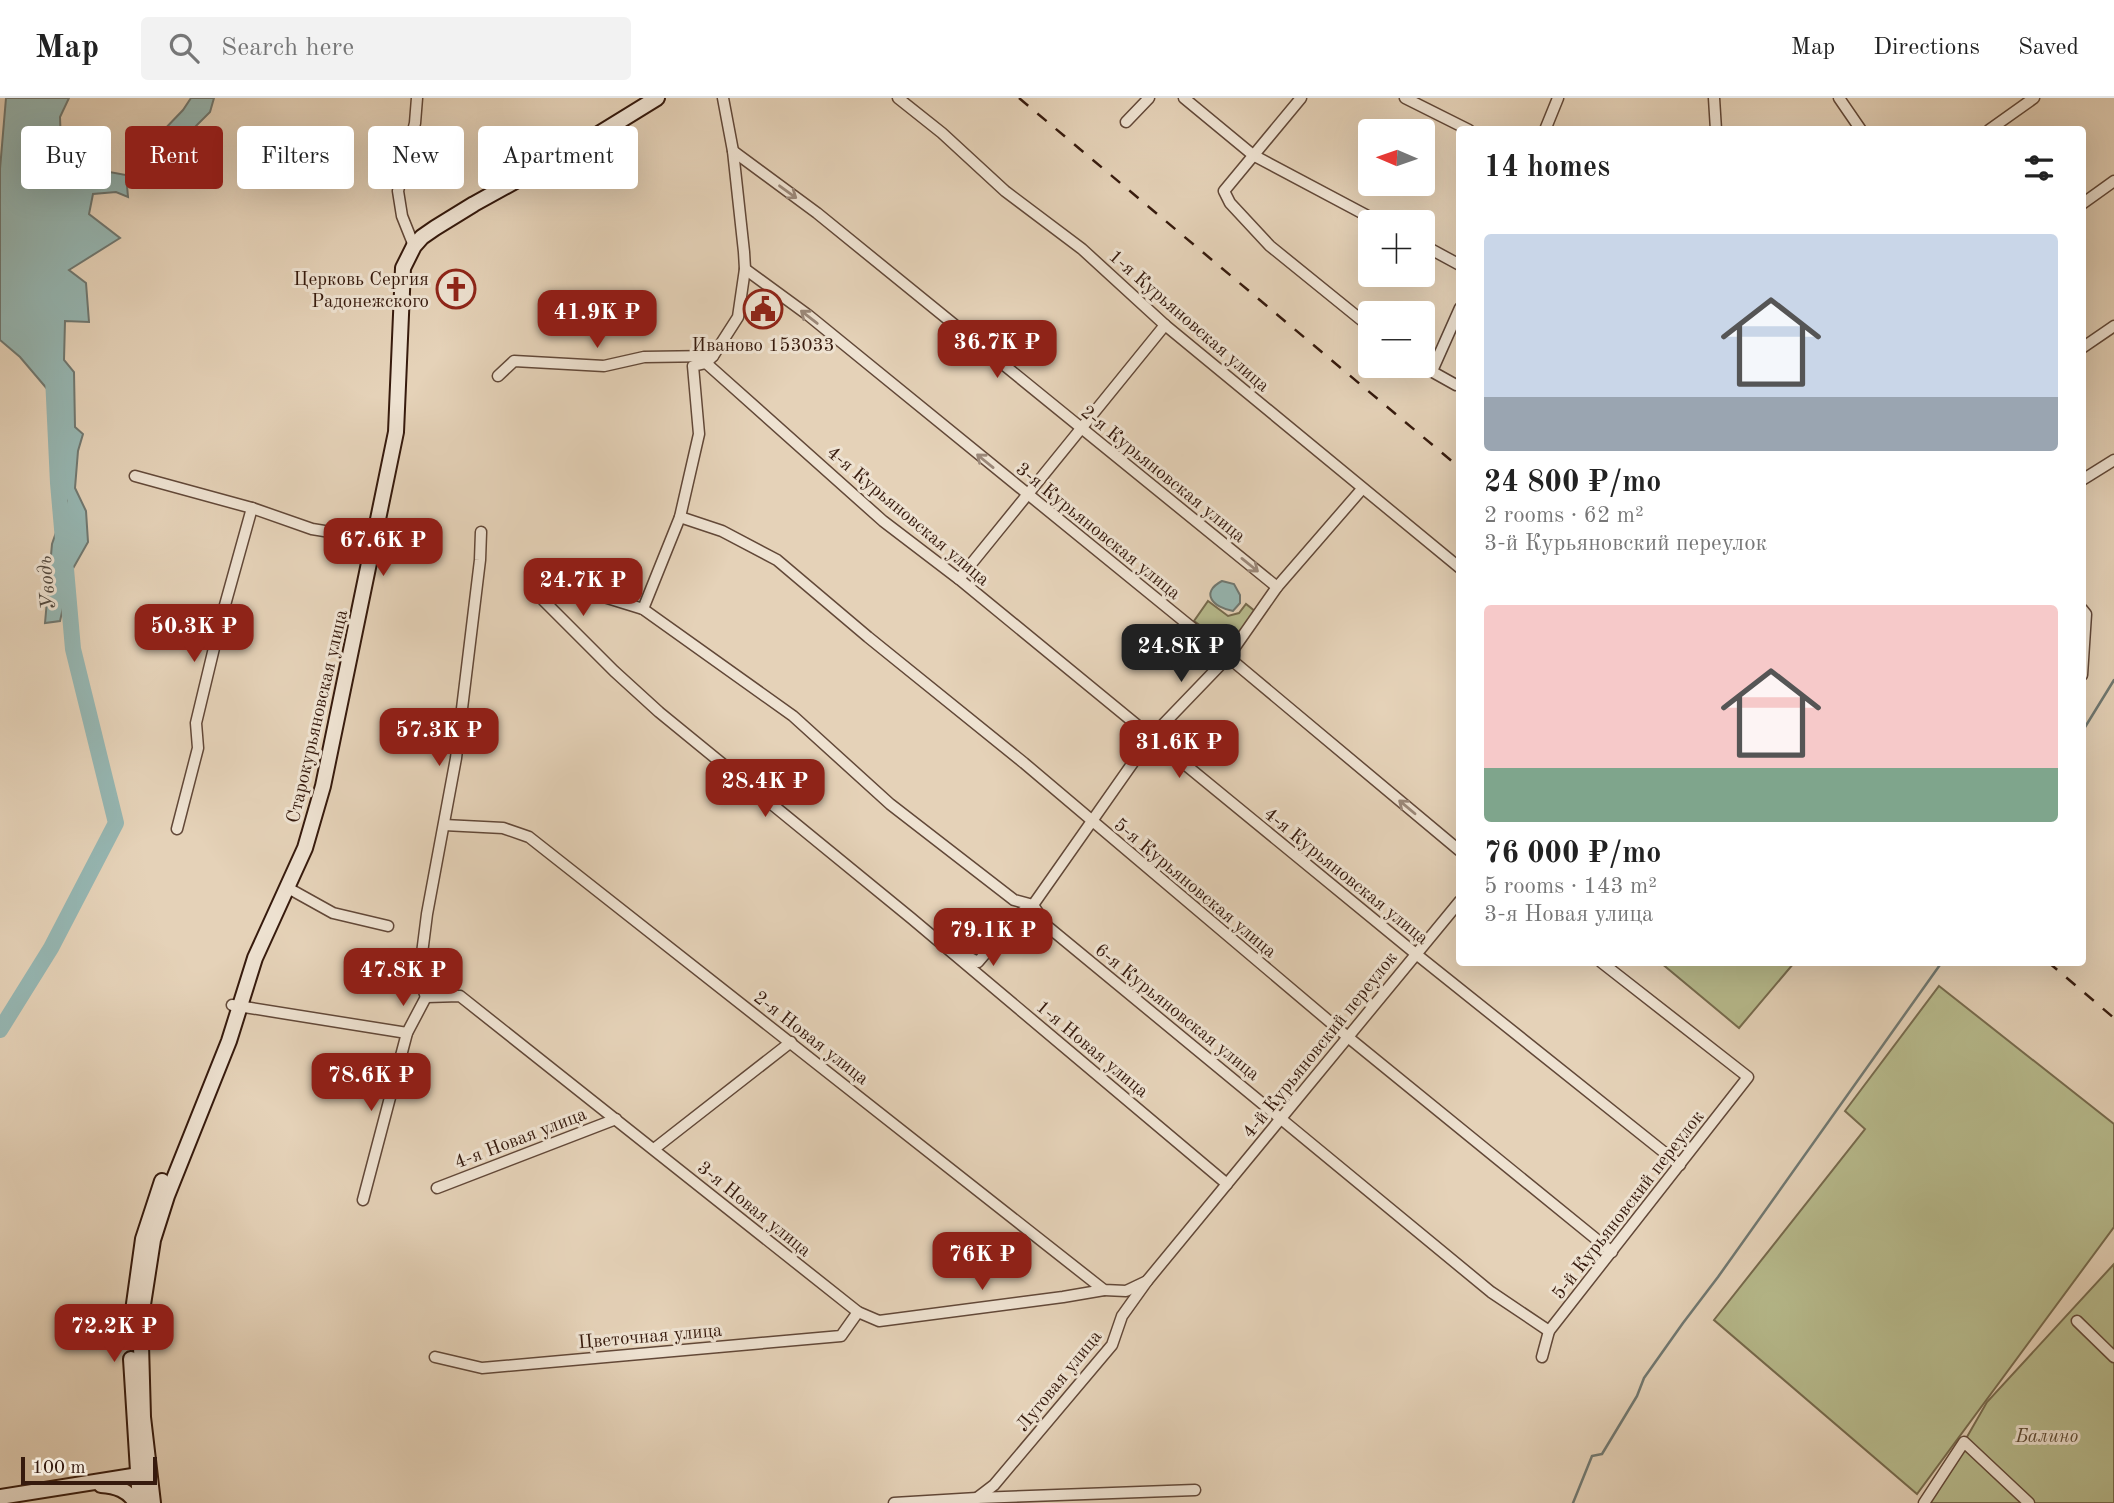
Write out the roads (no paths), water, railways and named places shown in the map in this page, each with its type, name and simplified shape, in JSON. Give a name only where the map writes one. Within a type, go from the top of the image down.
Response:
[{"type":"main road","points":[[414,246],[429,232],[474,204],[584,143],[657,98]]},
{"type":"main road","name":"Старокурьяновская улица","points":[[144,1474],[142,1311],[153,1240],[167,1196],[229,1041],[236,1006],[269,924],[305,848],[323,786],[396,432],[401,286],[403,268],[414,246]]},
{"type":"main road","points":[[153,1503],[144,1474],[134,1418],[131,1355],[133,1311],[143,1239],[158,1192],[236,1006]]},
{"type":"main road","points":[[78,1485],[112,1475],[125,1467],[131,1454],[134,1418]]},
{"type":"main road","points":[[0,1497],[144,1474]]},
{"type":"main road","points":[[138,1503],[144,1474]]},
{"type":"main road","points":[[78,1485],[120,1488],[138,1503]]},
{"type":"street","points":[[414,246],[402,216],[398,191],[415,123],[417,98]]},
{"type":"street","points":[[643,609],[680,517],[699,434],[693,366],[709,359],[738,317],[745,268],[733,151],[723,98]]},
{"type":"street","name":"1-я Курьяновская улица","points":[[898,98],[942,133],[1005,191],[1082,249],[1165,325],[1456,565]]},
{"type":"street","points":[[1126,122],[1149,98]]},
{"type":"street","points":[[1184,98],[1253,155],[1358,211]]},
{"type":"street","points":[[1301,98],[1224,191],[1230,202],[1270,246],[1358,317]]},
{"type":"street","points":[[1405,98],[1461,126]]},
{"type":"street","points":[[1547,126],[1558,98]]},
{"type":"street","points":[[1714,98],[1716,126]]},
{"type":"street","points":[[1839,98],[1858,126]]},
{"type":"street","points":[[1995,126],[2034,98]]},
{"type":"street","name":"2-я Курьяновская улица","points":[[733,151],[817,213],[1278,587]]},
{"type":"street","points":[[2086,201],[2114,181]]},
{"type":"street","points":[[1435,251],[1456,263]]},
{"type":"street","name":"3-я Курьяновская улица","points":[[745,268],[808,315],[1228,657],[1456,848]]},
{"type":"street","points":[[1435,364],[1456,316]]},
{"type":"street","points":[[959,579],[1165,325]]},
{"type":"street","points":[[2086,345],[2114,326]]},
{"type":"street","points":[[498,376],[514,361],[604,366],[644,357],[709,359]]},
{"type":"street","name":"4-я Курьяновская улица","points":[[709,359],[883,521],[959,579],[1416,954],[1681,1165]]},
{"type":"street","points":[[1435,373],[1456,385]]},
{"type":"street","points":[[2086,476],[2114,460]]},
{"type":"street","points":[[135,476],[252,508],[312,529],[373,539]]},
{"type":"street","points":[[938,941],[978,962],[1019,914],[1033,905],[1151,737],[1228,657],[1278,587],[1362,489]]},
{"type":"street","points":[[177,829],[198,748],[196,723],[252,508]]},
{"type":"street","name":"5-я Курьяновская улица","points":[[680,517],[722,531],[778,560],[1349,1038],[1612,1252]]},
{"type":"street","points":[[363,1200],[407,1033],[426,997],[419,977],[427,914],[456,758],[481,532]]},
{"type":"street","name":"6-я Курьяновская улица","points":[[538,574],[643,609],[793,716],[890,804],[1014,900],[1033,905],[1047,926],[1491,1292],[1549,1331]]},
{"type":"street","name":"1-я Новая улица","points":[[538,574],[543,600],[650,704],[1230,1180]]},
{"type":"street","name":"2-я Новая улица","points":[[444,825],[503,828],[529,837],[1104,1290]]},
{"type":"street","points":[[288,888],[333,913],[388,926]]},
{"type":"street","name":"4-й Курьяновский переулок","points":[[1230,1180],[1456,906]]},
{"type":"street","name":"5-й Курьяновский переулок","points":[[1542,1357],[1549,1331],[1748,1077],[1606,966]]},
{"type":"street","name":"3-я Новая улица","points":[[426,997],[460,996],[858,1312],[879,1321],[1104,1290]]},
{"type":"street","points":[[236,1006],[407,1033]]},
{"type":"street","points":[[654,1149],[791,1042]]},
{"type":"street","name":"4-я Новая улица","points":[[436,1188],[616,1119]]},
{"type":"street","name":"Луговая улица","points":[[977,1498],[994,1485],[1112,1345],[1122,1316],[1147,1281],[1230,1180]]},
{"type":"street","points":[[1104,1290],[1126,1291],[1147,1281]]},
{"type":"street","name":"Цветочная улица","points":[[435,1357],[482,1368],[841,1336],[858,1312]]},
{"type":"street","points":[[2077,1321],[2114,1357]]},
{"type":"street","points":[[1924,1503],[1964,1442],[2029,1503]]},
{"type":"street","points":[[894,1503],[1195,1490]]},
{"type":"water","name":"Уводь","points":[[6,98],[69,98],[60,117],[60,126],[21,126],[21,189],[111,189],[111,172],[125,175],[125,189],[127,189],[128,197],[116,192],[93,194],[89,214],[120,238],[69,270],[86,283],[89,322],[65,321],[64,360],[74,372],[75,427],[83,434],[78,451],[75,488],[86,511],[88,542],[71,572],[60,621],[45,623],[52,544],[67,501],[58,483],[61,445],[54,397],[20,357],[0,340],[0,169]]},
{"type":"water","points":[[191,98],[214,98],[210,112],[196,126],[168,126]]},
{"type":"water","points":[[1222,581],[1234,584],[1240,595],[1240,603],[1233,611],[1220,607],[1210,595],[1211,590]]},
{"type":"waterway","name":"Уводь","points":[[53,377],[63,540]]},
{"type":"waterway","name":"Уводь","points":[[0,1030],[51,948],[116,823],[73,649],[66,569]]},
{"type":"waterway","points":[[2086,726],[2114,680]]},
{"type":"waterway","points":[[1573,1503],[1592,1456],[1602,1454],[1637,1396],[1644,1378],[1939,966]]},
{"type":"railway","points":[[1019,98],[1456,465]]},
{"type":"railway","points":[[2053,966],[2114,1018]]},
{"type":"place","name":"Церковь Сергия Радонежского","points":[[456,289]]},
{"type":"place","name":"Иваново 153033","points":[[763,309]]},
{"type":"park label","name":"Балино","points":[[2047,1435]]}]
